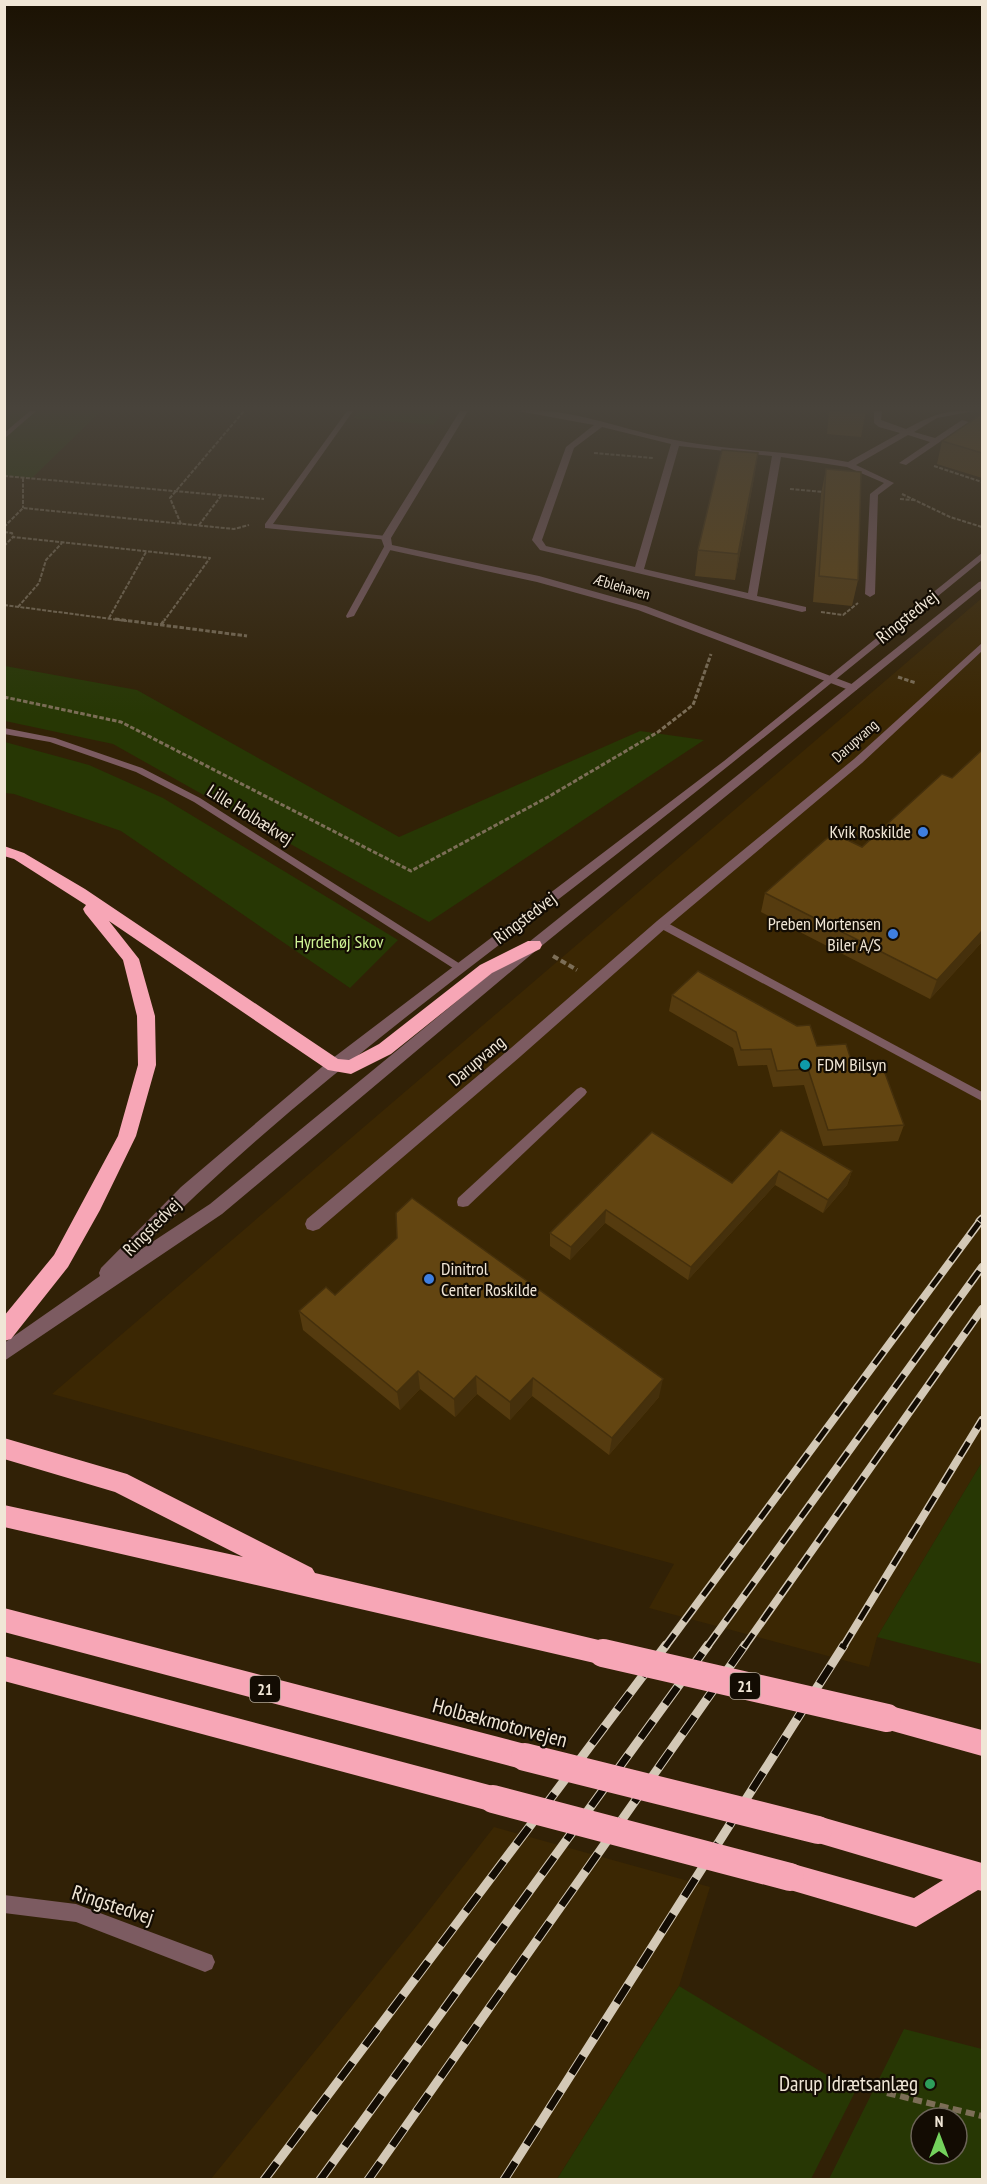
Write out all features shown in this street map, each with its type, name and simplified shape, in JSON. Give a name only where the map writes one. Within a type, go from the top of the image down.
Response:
[{"type":"highway","points":[[4,851],[19,856],[79,893],[334,1065],[351,1066],[385,1049],[486,969],[534,945]]},
{"type":"highway","points":[[4,1332],[61,1262],[93,1204],[127,1136],[147,1065],[146,1016],[131,959],[79,893]]},
{"type":"highway","points":[[4,1448],[119,1482],[327,1588]]},
{"type":"highway","name":"21","points":[[4,1516],[327,1588],[887,1718],[982,1743]]},
{"type":"highway","name":"Holbækmotorvejen","points":[[4,1620],[525,1757],[818,1830],[979,1876]]},
{"type":"highway","points":[[4,1668],[790,1877],[916,1913],[979,1876]]},
{"type":"street","points":[[387,543],[405,513]]},
{"type":"street","points":[[548,513],[538,543],[548,551],[802,609]]},
{"type":"street","points":[[638,572],[655,513]]},
{"type":"street","points":[[752,598],[767,513]]},
{"type":"street","points":[[870,594],[873,513]]},
{"type":"street","name":"Æblehaven","points":[[387,543],[539,579],[642,608],[853,688]]},
{"type":"street","name":"Ringstedvej","points":[[84,1296],[187,1192],[334,1065],[728,763],[982,556]]},
{"type":"street","name":"Ringstedvej","points":[[4,1353],[84,1296],[216,1209],[534,945],[982,584]]},
{"type":"street","name":"Darupvang","points":[[313,1224],[516,1052],[662,924],[858,761],[982,646]]},
{"type":"lane","points":[[277,513],[268,526],[387,543],[350,616]]},
{"type":"lane","name":"Lille Holbækvej","points":[[4,731],[52,740],[139,770],[197,800],[460,967]]},
{"type":"lane","points":[[662,924],[982,1097]]},
{"type":"lane","points":[[463,1202],[581,1092]]},
{"type":"lane","name":"Ringstedvej","points":[[4,1904],[76,1913],[205,1962]]},
{"type":"path","points":[[4,527],[18,513]]},
{"type":"path","points":[[72,513],[234,529],[244,525],[268,526]]},
{"type":"path","points":[[176,513],[181,524]]},
{"type":"path","points":[[199,525],[208,513]]},
{"type":"path","points":[[942,513],[982,527]]},
{"type":"path","points":[[4,532],[12,533],[13,537],[210,558],[161,625]]},
{"type":"path","points":[[4,546],[13,537]]},
{"type":"path","points":[[18,607],[39,583],[46,560],[62,543]]},
{"type":"path","points":[[108,618],[121,601],[132,571],[146,551]]},
{"type":"path","points":[[802,609],[843,615],[870,594]]},
{"type":"path","points":[[4,605],[247,636]]},
{"type":"path","points":[[4,697],[121,722],[411,871],[548,797],[658,732],[693,705],[717,636]]},
{"type":"path","points":[[874,670],[936,689]]},
{"type":"path","points":[[887,2093],[982,2116]]},
{"type":"shaded area","points":[[982,598],[982,1462],[877,1637],[869,1667],[649,1608],[674,1564],[52,1394]]},
{"type":"shaded area","points":[[494,1827],[710,1887],[679,1986],[557,2179],[210,2180],[423,1918]]},
{"type":"green space","points":[[5,666],[137,690],[399,837],[640,731],[704,740],[429,922],[113,744],[5,721]]},
{"type":"green space","name":"Hyrdehøj Skov","points":[[5,742],[89,765],[163,798],[398,940],[350,988],[121,831],[14,794],[5,793]]},
{"type":"green space","points":[[982,1462],[982,1664],[877,1637]]},
{"type":"green space","points":[[679,1986],[855,2092],[811,2179],[557,2179]]},
{"type":"green space","name":"Darup Idrætsanlæg","points":[[904,2029],[982,2049],[982,2179],[829,2179]]},
{"type":"building","points":[[707,513],[746,513],[738,554],[698,550]]},
{"type":"building","points":[[823,513],[860,513],[858,580],[819,576]]},
{"type":"building","points":[[982,750],[982,931],[937,980],[765,893],[833,833],[862,847],[942,774],[952,778]]},
{"type":"building","name":"FDM Bilsyn","points":[[698,971],[797,1026],[810,1025],[817,1046],[846,1044],[853,1066],[882,1065],[904,1125],[828,1130],[808,1069],[777,1071],[771,1049],[741,1050],[736,1032],[672,995]]},
{"type":"building","points":[[781,1130],[852,1171],[828,1200],[779,1171],[691,1267],[606,1210],[571,1247],[550,1233],[652,1132],[732,1183]]},
{"type":"building","points":[[412,1198],[663,1379],[612,1438],[533,1378],[510,1402],[476,1376],[454,1399],[418,1371],[397,1392],[299,1311],[326,1287],[335,1295],[397,1238],[396,1213]]},
{"type":"railway","points":[[979,1221],[982,1218]]},
{"type":"railway","points":[[665,1647],[981,1220]]},
{"type":"railway","points":[[707,1647],[982,1267]]},
{"type":"railway","points":[[744,1647],[982,1309]]},
{"type":"railway","points":[[843,1647],[982,1420]]},
{"type":"railway","points":[[264,2180],[666,1645]]},
{"type":"railway","points":[[320,2180],[708,1645]]},
{"type":"railway","points":[[368,2180],[745,1645]]},
{"type":"railway","points":[[504,2180],[844,1645]]},
{"type":"place","name":"Kvik Roskilde","points":[[923,832]]},
{"type":"place","name":"Preben Mortensen Biler A/S","points":[[893,934]]},
{"type":"place","name":"FDM Bilsyn","points":[[805,1065]]},
{"type":"place","name":"Dinitrol Center Roskilde","points":[[429,1279]]},
{"type":"place","name":"Darup Idrætsanlæg","points":[[930,2084]]}]
